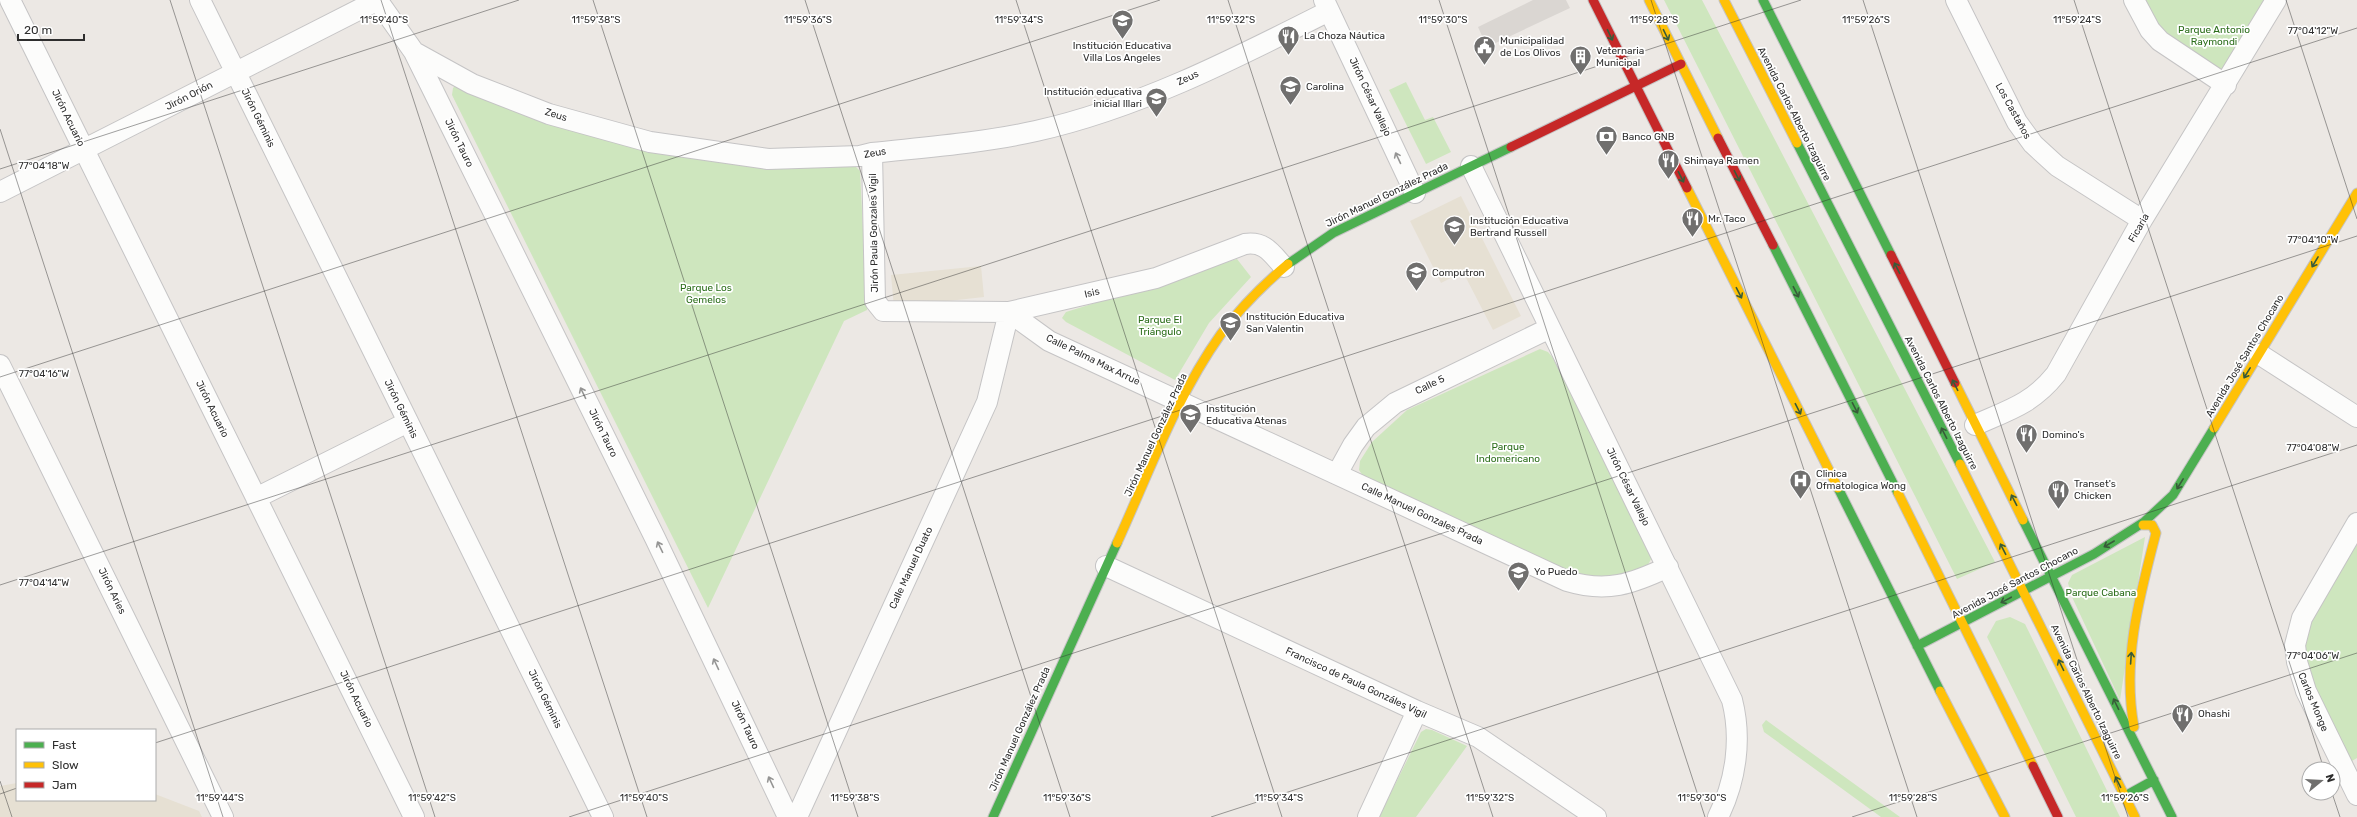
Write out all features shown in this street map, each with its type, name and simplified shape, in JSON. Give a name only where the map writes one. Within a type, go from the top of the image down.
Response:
[{"type":"street","name":"Jirón Acuario","points":[[10,0],[414,817]]},
{"type":"street","name":"Jirón Géminis","points":[[200,0],[603,817]]},
{"type":"street","name":"Jirón Orión","points":[[0,192],[378,0]]},
{"type":"street","name":"Jirón Tauro","points":[[378,0],[414,52],[659,545],[788,817]]},
{"type":"street","points":[[1594,0],[1636,87],[1917,646],[2005,817]]},
{"type":"street","points":[[1649,0],[2058,817]]},
{"type":"street","name":"Avenida Carlos Alberto Izaguirre","points":[[1724,0],[2024,590],[2135,817]]},
{"type":"street","name":"Avenida Carlos Alberto Izaguirre","points":[[1763,0],[2172,817]]},
{"type":"street","name":"Los Castaños","points":[[1956,0],[2016,118],[2033,144],[2052,163],[2142,220]]},
{"type":"street","points":[[2134,0],[2150,30],[2160,41],[2226,85]]},
{"type":"street","name":"Ficaria","points":[[1975,425],[2031,400],[2050,382],[2061,366],[2142,220],[2226,85],[2276,0]]},
{"type":"street","name":"Zeus","points":[[414,52],[472,84],[549,114],[650,142],[768,159],[860,156],[872,153],[1001,139],[1084,117],[1162,91],[1327,6]]},
{"type":"street","name":"Jirón César Vallejo","points":[[1327,6],[1415,193]]},
{"type":"street","name":"Jirón Manuel González Prada","points":[[993,817],[1181,402],[1227,326],[1284,267],[1302,252],[1333,233],[1681,64]]},
{"type":"street","name":"Jirón Paula Gonzales Vigil","points":[[872,153],[875,301],[883,311]]},
{"type":"street","name":"Jirón César Vallejo","points":[[1471,166],[1724,680],[1737,719],[1738,739],[1735,762],[1723,807],[1718,817]]},
{"type":"street","name":"Avenida José Santos Chocano","points":[[1917,646],[2143,525],[2155,515],[2173,494],[2357,193]]},
{"type":"street","name":"Isis","points":[[883,311],[1009,312],[1156,278],[1245,244],[1256,242],[1266,247],[1284,267]]},
{"type":"street","name":"Calle Palma Max Arrue","points":[[1009,312],[1049,341],[1181,402]]},
{"type":"street","name":"Calle Manuel Duato","points":[[797,817],[987,402],[1009,312]]},
{"type":"street","name":"Calle 5","points":[[1337,474],[1352,445],[1366,427],[1395,403],[1550,328]]},
{"type":"street","points":[[2259,354],[2357,417]]},
{"type":"street","name":"Jirón Aries","points":[[0,365],[223,817]]},
{"type":"street","name":"Calle Manuel Gonzales Prada","points":[[1181,402],[1567,581],[1582,585],[1622,585],[1635,582],[1668,567]]},
{"type":"street","points":[[256,498],[408,422]]},
{"type":"street","name":"Carlos Monge","points":[[2357,523],[2302,618],[2295,645],[2298,666],[2306,691],[2357,795]]},
{"type":"street","points":[[2140,752],[2130,703],[2130,658],[2138,597],[2156,533],[2152,525],[2143,525]]},
{"type":"street","name":"Francisco de Paula Gonzáles Vigil","points":[[1106,566],[1417,711],[1478,737],[1596,817]]},
{"type":"street","points":[[1368,817],[1417,711]]},
{"type":"street","points":[[2125,796],[2154,780]]},
{"type":"shaded area","points":[[1533,0],[1566,0],[1570,8],[1487,47],[1478,27]]},
{"type":"shaded area","name":"Institución Educativa Bertrand Russell","points":[[1461,196],[1521,316],[1493,330],[1463,272],[1441,283],[1410,221]]},
{"type":"shaded area","points":[[981,266],[984,297],[894,307],[891,275]]},
{"type":"shaded area","points":[[16,783],[16,801],[156,801],[156,794],[199,811],[202,817],[0,817],[0,786]]},
{"type":"green space","points":[[1664,0],[1702,0],[1995,562],[1957,579]]},
{"type":"green space","name":"Parque Antonio Raymondi","points":[[2134,0],[2276,0],[2226,85],[2165,45]]},
{"type":"green space","points":[[1406,82],[1425,120],[1433,117],[1451,152],[1426,164],[1389,90]]},
{"type":"green space","name":"Parque Los Gemelos","points":[[457,84],[569,126],[852,163],[860,171],[867,310],[844,321],[708,608],[452,95],[453,88]]},
{"type":"green space","name":"Parque El Triángulo","points":[[1237,259],[1251,277],[1209,323],[1175,380],[1066,322],[1062,318],[1066,312]]},
{"type":"green space","name":"Parque Indomericano","points":[[1540,349],[1548,352],[1553,358],[1649,550],[1651,559],[1647,567],[1614,577],[1589,576],[1561,568],[1363,476],[1359,470],[1360,461],[1372,442],[1407,410]]},
{"type":"green space","points":[[2357,523],[2357,758],[2343,766],[2306,691],[2302,618]]},
{"type":"green space","name":"Parque Cabana","points":[[2145,537],[2120,700],[2072,597],[2068,583],[2072,575]]},
{"type":"green space","points":[[2010,617],[2025,624],[2120,817],[2076,817],[1987,637],[1996,621]]},
{"type":"green space","points":[[1766,720],[1900,817],[1881,817],[1764,732],[1762,725]]},
{"type":"green space","points":[[1426,729],[1432,730],[1467,746],[1416,817],[1379,817],[1421,732]]},
{"type":"traffic: fast","points":[[1763,0],[1891,255]]},
{"type":"traffic: fast","points":[[1797,143],[1960,464]]},
{"type":"traffic: fast","points":[[1288,264],[1333,233],[1511,147]]},
{"type":"traffic: fast","points":[[1773,245],[1898,493]]},
{"type":"traffic: fast","points":[[1917,646],[2094,554],[2144,522],[2173,495],[2214,428]]},
{"type":"traffic: fast","points":[[1838,488],[1940,691]]},
{"type":"traffic: fast","points":[[2023,520],[2172,817]]},
{"type":"traffic: fast","points":[[993,817],[1117,543]]},
{"type":"traffic: fast","points":[[2125,796],[2154,780]]},
{"type":"traffic: slow","points":[[1649,0],[1718,138]]},
{"type":"traffic: slow","points":[[1724,0],[1797,143]]},
{"type":"traffic: slow","points":[[1687,188],[1838,488]]},
{"type":"traffic: slow","points":[[2214,428],[2357,193]]},
{"type":"traffic: slow","points":[[1117,543],[1164,436],[1190,383],[1205,358],[1228,324],[1244,306],[1288,264]]},
{"type":"traffic: slow","points":[[1955,383],[2023,520]]},
{"type":"traffic: slow","points":[[1960,464],[2135,817]]},
{"type":"traffic: slow","points":[[1898,493],[2033,766]]},
{"type":"traffic: slow","points":[[2134,727],[2130,678],[2131,653],[2138,605],[2156,533],[2152,525],[2143,525]]},
{"type":"traffic: slow","points":[[1940,691],[2005,817]]},
{"type":"traffic: jam","points":[[1593,0],[1687,188]]},
{"type":"traffic: jam","points":[[1511,147],[1681,64]]},
{"type":"traffic: jam","points":[[1718,138],[1773,245]]},
{"type":"traffic: jam","points":[[1891,255],[1955,383]]},
{"type":"traffic: jam","points":[[2033,766],[2058,817]]},
{"type":"place","name":"Institución Educativa Villa Los Angeles","points":[[1122,40]]},
{"type":"place","name":"La Choza Náutica","points":[[1288,56]]},
{"type":"place","name":"Municipalidad de Los Olivos","points":[[1484,66]]},
{"type":"place","name":"Veternaria Municipal","points":[[1580,76]]},
{"type":"place","name":"Carolina","points":[[1290,106]]},
{"type":"place","name":"Institución educativa inicial Illari","points":[[1157,118]]},
{"type":"place","name":"Banco GNB","points":[[1606,156]]},
{"type":"place","name":"Shimaya Ramen","points":[[1668,180]]},
{"type":"place","name":"Mr. Taco","points":[[1692,238]]},
{"type":"place","name":"Institución Educativa Bertrand Russell","points":[[1454,246]]},
{"type":"place","name":"Computron","points":[[1416,292]]},
{"type":"place","name":"Institución Educativa San Valentin","points":[[1231,342]]},
{"type":"place","name":"Institución Educativa Atenas","points":[[1190,434]]},
{"type":"place","name":"Domino's","points":[[2027,454]]},
{"type":"place","name":"Clinica Ofmatologica Wong","points":[[1800,500]]},
{"type":"place","name":"Transet's Chicken","points":[[2059,510]]},
{"type":"place","name":"Yo Puedo","points":[[1518,592]]},
{"type":"place","name":"Ohashi","points":[[2182,734]]}]
